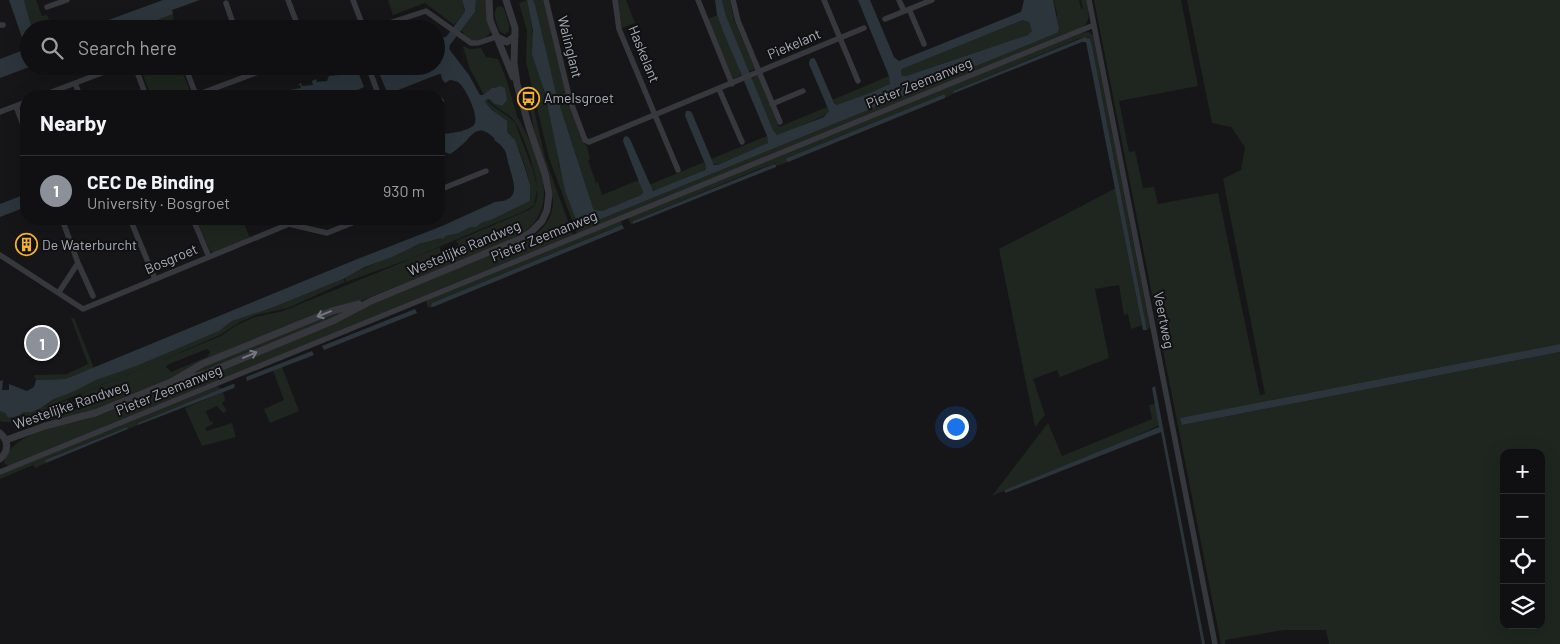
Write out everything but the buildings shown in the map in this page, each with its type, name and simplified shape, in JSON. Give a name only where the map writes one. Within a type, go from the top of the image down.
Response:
[{"type":"street","points":[[47,7],[67,0]]},
{"type":"street","points":[[288,0],[296,20]]},
{"type":"street","points":[[353,0],[361,20]]},
{"type":"street","name":"Westelijke Randweg","points":[[508,0],[516,36],[514,64],[517,84]]},
{"type":"street","name":"Walinglant","points":[[546,0],[570,100],[585,140],[593,142],[758,73]]},
{"type":"street","name":"Haskelant","points":[[615,0],[619,29],[656,116]]},
{"type":"street","points":[[698,0],[735,82]]},
{"type":"street","points":[[733,0],[738,21],[758,73]]},
{"type":"street","points":[[824,0],[858,82]]},
{"type":"street","points":[[899,0],[924,44]]},
{"type":"street","points":[[885,19],[932,0]]},
{"type":"street","name":"Veertweg","points":[[1089,0],[1214,644]]},
{"type":"street","name":"Westelijke Randweg","points":[[6,440],[45,426],[95,413],[171,382],[206,374],[336,320],[371,301],[508,244],[528,234],[539,225],[546,210],[548,189],[517,84],[490,20],[491,1]]},
{"type":"street","points":[[226,3],[232,20]]},
{"type":"street","points":[[396,20],[422,11],[430,12],[440,20]]},
{"type":"street","points":[[445,24],[461,37],[475,44],[496,37],[507,42],[516,36]]},
{"type":"street","name":"Pieter Zeemanweg","points":[[0,464],[2,471],[1094,25]]},
{"type":"street","name":"Piekelant","points":[[780,122],[758,73],[864,28]]},
{"type":"street","points":[[56,90],[96,75]]},
{"type":"street","points":[[138,75],[144,90]]},
{"type":"street","points":[[188,75],[194,90]]},
{"type":"street","points":[[210,90],[252,75]]},
{"type":"street","points":[[371,75],[377,90]]},
{"type":"street","points":[[75,83],[78,90]]},
{"type":"street","points":[[718,89],[742,142]]},
{"type":"street","points":[[772,104],[803,91]]},
{"type":"street","points":[[0,112],[20,104]]},
{"type":"street","points":[[16,106],[20,117]]},
{"type":"street","points":[[656,116],[678,170]]},
{"type":"street","points":[[445,188],[486,171]]},
{"type":"street","points":[[64,225],[93,296]]},
{"type":"street","points":[[132,225],[155,279]]},
{"type":"street","points":[[196,225],[209,257]]},
{"type":"street","name":"Bosgroet","points":[[0,255],[83,309],[209,257],[279,225]]},
{"type":"street","name":"Bosgroet","points":[[301,225],[327,233],[347,225]]},
{"type":"street","points":[[59,292],[78,263]]},
{"type":"street","points":[[0,433],[6,440],[7,449],[0,459]]},
{"type":"shaded area","points":[[9,0],[24,0],[30,20],[20,20],[20,32]]},
{"type":"shaded area","points":[[24,0],[36,0],[42,16],[47,15],[49,20],[30,20]]},
{"type":"shaded area","points":[[163,0],[200,0],[172,10],[173,14],[157,20],[109,20]]},
{"type":"shaded area","points":[[388,0],[462,0],[465,12],[454,25],[425,3],[393,15]]},
{"type":"shaded area","points":[[462,0],[476,0],[475,12],[449,49],[469,75],[480,95],[483,95],[492,88],[501,86],[505,88],[507,100],[502,106],[495,104],[489,99],[485,102],[507,121],[507,132],[515,140],[530,185],[530,201],[476,227],[470,227],[459,233],[446,236],[443,239],[421,243],[365,267],[343,279],[274,307],[232,321],[219,331],[136,366],[96,380],[54,399],[32,412],[24,412],[18,416],[8,418],[5,413],[0,411],[0,381],[3,380],[2,390],[9,390],[9,384],[27,391],[34,387],[36,380],[65,379],[445,225],[495,202],[509,199],[514,192],[514,187],[507,156],[495,139],[486,132],[476,132],[450,154],[445,152],[445,134],[471,127],[475,121],[475,115],[468,95],[461,85],[451,80],[445,83],[441,75],[445,75],[445,37],[465,10]]},
{"type":"shaded area","points":[[476,0],[487,0],[491,32],[485,38],[473,41],[463,35],[464,33],[461,31],[475,12]]},
{"type":"shaded area","points":[[527,0],[542,84],[554,131],[559,165],[581,226],[1057,33],[1057,13],[1053,0],[1079,0],[1081,9],[1083,8],[1081,0],[1086,0],[1088,19],[1082,28],[577,234],[549,158],[526,62],[527,31],[519,3]]},
{"type":"shaded area","points":[[527,0],[533,0],[535,5],[557,97],[593,208],[602,211],[641,195],[643,192],[623,141],[624,137],[627,136],[630,139],[653,191],[705,170],[706,166],[685,116],[686,111],[692,113],[714,165],[718,165],[768,143],[767,136],[717,15],[715,0],[722,0],[726,16],[773,130],[777,135],[824,117],[829,111],[809,64],[810,59],[814,58],[816,61],[834,103],[837,105],[890,84],[889,76],[858,0],[870,0],[894,57],[899,61],[1021,12],[1024,0],[1053,0],[1059,29],[1057,33],[584,226],[577,222],[565,191],[545,93],[532,54],[533,31]],"holes":[[[1023,20],[1029,22],[1032,31],[1028,35],[902,76],[902,69]]]},
{"type":"shaded area","points":[[533,0],[543,0],[566,91],[558,93],[566,92],[568,106],[570,106],[582,140],[587,146],[590,159],[588,160],[602,195],[639,180],[643,190],[641,195],[602,211],[593,208],[557,97]]},
{"type":"shaded area","points":[[617,0],[626,0],[635,23],[622,28]]},
{"type":"shaded area","points":[[722,0],[730,0],[734,20],[755,69],[748,72],[726,16]]},
{"type":"shaded area","points":[[1094,0],[1181,0],[1198,86],[1119,101],[1129,152],[1135,151],[1143,188],[1154,187],[1158,204],[1218,193],[1260,395],[1265,394],[1223,179],[1241,170],[1245,147],[1231,127],[1212,123],[1187,0],[1560,0],[1560,344],[1181,418],[1182,425],[1560,352],[1560,644],[1329,644],[1326,630],[1284,630],[1225,640],[1225,644],[1221,644]]},
{"type":"shaded area","points":[[497,7],[504,8],[509,25],[509,31],[505,34],[500,32],[496,19],[495,13]]},
{"type":"shaded area","points":[[173,14],[174,20],[155,20]]},
{"type":"shaded area","points":[[717,15],[741,75],[733,79],[708,19]]},
{"type":"shaded area","points":[[1023,20],[1030,23],[1032,31],[1028,35],[902,76],[902,69]]},
{"type":"shaded area","points":[[1089,32],[1093,35],[1150,327],[1147,330],[1092,46],[1090,39],[1087,37],[955,90],[955,93],[945,98],[945,95],[942,95],[787,158],[788,162],[776,166],[775,163],[759,169],[633,221],[631,225],[629,217],[1081,33]]},
{"type":"shaded area","points":[[1085,37],[1090,39],[1092,46],[1147,330],[1143,330],[1086,42],[957,92],[954,93],[953,91]]},
{"type":"shaded area","points":[[463,46],[470,49],[481,48],[486,57],[498,59],[506,78],[518,119],[537,158],[544,186],[540,213],[532,225],[518,236],[91,412],[68,417],[44,420],[44,418],[30,423],[29,420],[39,415],[17,422],[0,421],[0,411],[5,413],[8,418],[36,410],[59,396],[75,391],[96,380],[219,331],[232,321],[274,307],[343,279],[345,282],[288,308],[256,315],[240,322],[220,335],[160,361],[221,336],[235,326],[255,317],[283,311],[440,247],[442,252],[430,258],[432,263],[435,263],[453,255],[454,251],[451,249],[459,245],[456,241],[531,209],[535,205],[537,200],[537,190],[534,205],[527,210],[410,259],[346,282],[345,277],[421,243],[437,237],[442,239],[459,233],[530,201],[528,178],[524,162],[515,141],[507,132],[507,125],[485,102],[486,99],[515,123],[533,170],[537,187],[534,172],[528,151],[516,123],[487,99],[500,106],[507,100],[505,88],[501,86],[494,87],[484,95],[469,67]],"holes":[[[207,349],[210,352],[207,357],[171,372],[166,367]],[[158,362],[80,394],[83,398],[71,403],[67,400],[39,415],[62,401]],[[106,391],[110,392],[110,396],[83,408],[66,412],[66,408]]]},
{"type":"shaded area","points":[[20,51],[20,70],[0,78],[0,59]]},
{"type":"shaded area","points":[[143,75],[184,75],[190,90],[149,90]]},
{"type":"shaded area","points":[[359,75],[364,87],[358,90],[290,90],[301,88],[298,85],[301,83],[302,86],[313,85],[312,81],[316,79],[317,82],[327,81],[329,76]]},
{"type":"shaded area","points":[[380,75],[436,75],[398,90],[386,90]]},
{"type":"shaded area","points":[[758,75],[779,127],[827,107],[828,114],[781,135],[775,134],[751,79]]},
{"type":"shaded area","points":[[889,76],[891,82],[888,86],[841,105],[837,105],[832,100]]},
{"type":"shaded area","points":[[945,95],[945,98],[788,162],[786,160],[787,158]]},
{"type":"shaded area","points":[[532,100],[545,158],[573,235],[8,466],[4,463],[9,452],[26,437],[51,428],[87,419],[522,242],[538,232],[548,220],[552,208],[552,194],[550,180],[535,136],[530,109],[532,108],[530,101]]},
{"type":"shaded area","points":[[767,136],[767,145],[718,165],[714,164],[711,159]]},
{"type":"shaded area","points":[[704,162],[706,166],[704,170],[656,191],[651,189],[649,185]]},
{"type":"shaded area","points":[[774,164],[776,167],[633,224],[633,221]]},
{"type":"shaded area","points":[[1116,188],[1142,325],[1131,329],[1128,314],[1124,315],[1119,285],[1095,289],[1109,358],[1060,377],[1057,370],[1033,379],[1045,415],[1035,427],[999,249]]},
{"type":"shaded area","points":[[20,196],[20,209],[0,217],[0,204]]},
{"type":"shaded area","points":[[621,221],[622,225],[432,303],[433,307],[428,308],[426,300]]},
{"type":"shaded area","points":[[199,225],[245,225],[250,238],[215,253],[210,251]]},
{"type":"shaded area","points":[[622,225],[623,229],[433,307],[431,306],[432,303]]},
{"type":"shaded area","points":[[415,309],[417,313],[324,350],[322,346]]},
{"type":"shaded area","points":[[351,310],[204,372],[185,375],[202,366],[332,313]]},
{"type":"shaded area","points":[[71,318],[74,318],[94,368],[65,379],[36,380],[34,375],[67,374],[88,364]]},
{"type":"shaded area","points":[[1560,344],[1560,352],[1182,425],[1180,418]]},
{"type":"shaded area","points":[[312,351],[314,355],[247,381],[246,377]]},
{"type":"shaded area","points":[[282,367],[299,411],[270,423],[264,409],[284,400],[273,371]]},
{"type":"shaded area","points":[[233,384],[235,385],[234,388],[138,425],[138,423]]},
{"type":"shaded area","points":[[217,386],[222,389],[138,423],[138,425],[128,429],[127,427],[45,460],[46,463],[35,468],[33,465],[0,479],[0,474]]},
{"type":"shaded area","points":[[1155,386],[1205,644],[1202,644],[1161,432],[1005,493],[1005,490],[1159,427],[1152,388]]},
{"type":"shaded area","points":[[223,392],[225,400],[222,403],[227,411],[223,413],[217,406],[206,411],[210,422],[212,421],[213,424],[205,428],[207,431],[232,423],[236,437],[202,446],[185,408]]},
{"type":"shaded area","points":[[1158,403],[1162,424],[1117,445],[992,496],[1048,423],[1062,456],[1152,419],[1149,405]]},
{"type":"shaded area","points":[[127,427],[128,429],[46,463],[45,460]]},
{"type":"place","name":"Amelsgroet","points":[[528,98]]},
{"type":"place","name":"De Waterburcht","points":[[26,245]]},
{"type":"place","name":"CEC De Binding","points":[[42,343]]}]
